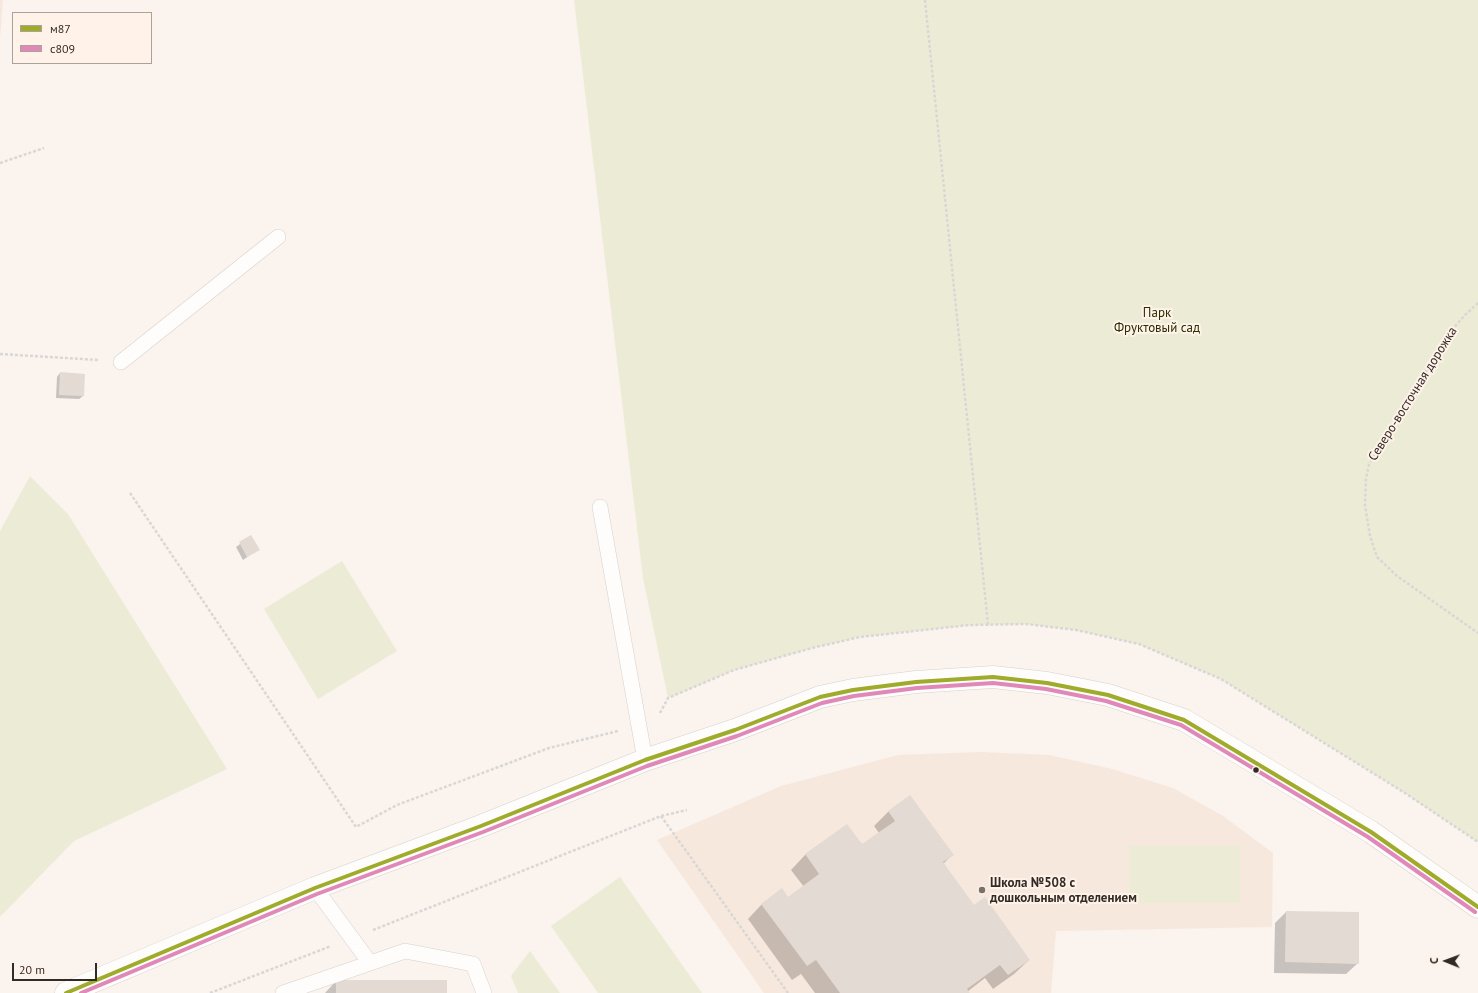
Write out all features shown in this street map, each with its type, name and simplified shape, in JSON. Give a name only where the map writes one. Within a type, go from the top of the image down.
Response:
[{"type":"street","points":[[66,993],[315,888],[481,826],[645,760],[735,730],[820,698],[853,690],[916,682],[994,676],[1047,683],[1108,695],[1184,720],[1371,832],[1478,907]]},
{"type":"lane","points":[[121,362],[278,237]]},
{"type":"lane","points":[[600,507],[645,760]]},
{"type":"lane","points":[[315,888],[370,963]]},
{"type":"lane","points":[[283,993],[405,951],[472,964],[484,993]]},
{"type":"path","points":[[925,0],[988,625]]},
{"type":"path","points":[[0,163],[44,148]]},
{"type":"path","name":"Северо-восточная дорожка","points":[[1478,303],[1465,314],[1451,331],[1369,464],[1366,479],[1365,505],[1370,536],[1377,557],[1397,576],[1478,633]]},
{"type":"path","points":[[0,354],[121,362]]},
{"type":"path","points":[[130,493],[356,827],[397,805],[550,748],[655,722],[668,698]]},
{"type":"path","points":[[369,931],[661,816],[687,810]]},
{"type":"path","points":[[661,816],[788,993]]},
{"type":"path","points":[[210,993],[333,945]]},
{"type":"shaded area","points":[[0,0],[3,0],[0,38]]},
{"type":"shaded area","name":"Школа №508 с дошкольным отделением","points":[[981,752],[1049,755],[1112,769],[1173,788],[1223,816],[1273,853],[1272,927],[1056,931],[1051,993],[764,993],[657,840],[781,786],[898,755]]},
{"type":"green space","name":"Парк Фруктовый сад","points":[[574,0],[1478,0],[1478,842],[1405,793],[1221,679],[1139,644],[1076,630],[1026,624],[969,625],[860,637],[812,648],[734,670],[668,698],[643,578]]},
{"type":"green space","points":[[30,476],[68,514],[227,769],[74,841],[0,917],[0,531]]},
{"type":"green space","points":[[342,561],[397,651],[318,699],[264,609]]},
{"type":"green space","points":[[1129,846],[1240,846],[1240,903],[1129,903]]},
{"type":"green space","points":[[620,877],[702,993],[598,993],[551,926]]},
{"type":"green space","points":[[530,951],[560,993],[518,993],[511,976]]},
{"type":"building","points":[[60,372],[85,374],[84,396],[59,395]]},
{"type":"building","points":[[251,535],[260,550],[247,557],[239,542]]},
{"type":"building","points":[[910,795],[954,855],[943,862],[974,905],[985,897],[1030,960],[1008,975],[1000,965],[967,989],[970,993],[840,993],[816,960],[807,966],[761,904],[782,888],[788,897],[819,874],[805,854],[847,824],[862,844],[895,821],[888,811]]},
{"type":"building","points":[[1286,911],[1359,912],[1359,964],[1285,962]]},
{"type":"building","points":[[336,980],[447,980],[447,993],[336,993]]},
{"type":"transit line","name":"м87","points":[[66,993],[315,888],[481,826],[645,760],[735,730],[820,697],[853,690],[916,682],[993,677],[1047,683],[1108,695],[1184,720],[1371,832],[1478,907]]},
{"type":"transit line","name":"с809","points":[[81,993],[317,894],[483,832],[647,766],[737,736],[822,703],[854,696],[917,688],[993,683],[1046,689],[1106,701],[1181,725],[1368,837],[1475,912]]},
{"type":"place","name":"Школа №508 с дошкольным отделением","points":[[982,890]]}]
